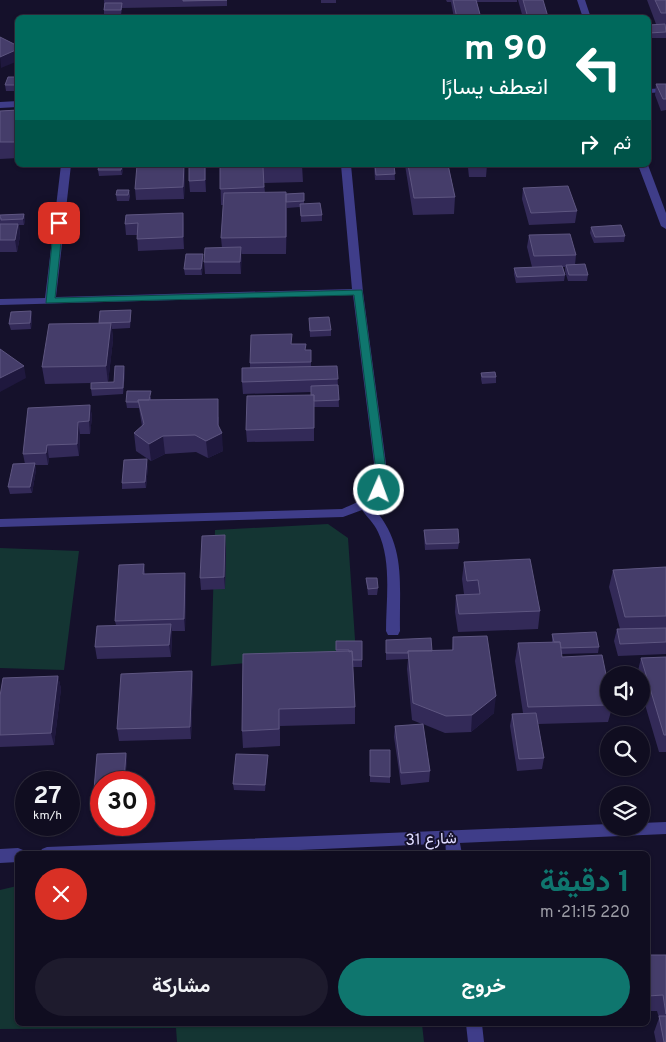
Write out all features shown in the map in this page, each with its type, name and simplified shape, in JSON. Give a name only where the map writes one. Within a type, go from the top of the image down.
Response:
[{"type":"street","points":[[581,0],[587,15]]},
{"type":"street","points":[[0,105],[15,104]]},
{"type":"street","points":[[50,301],[66,167]]},
{"type":"street","points":[[0,523],[343,513],[364,505],[379,490],[381,471],[358,292],[346,167]]},
{"type":"street","points":[[643,167],[666,226]]},
{"type":"street","points":[[0,302],[358,292]]},
{"type":"street","points":[[364,505],[377,519],[386,535],[391,552],[393,631]]},
{"type":"street","name":"شارع 31","points":[[123,851],[666,828]]},
{"type":"street","points":[[453,838],[454,851]]},
{"type":"street","points":[[0,856],[15,855]]},
{"type":"street","points":[[474,1026],[476,1042]]},
{"type":"lane","points":[[651,90],[666,90]]},
{"type":"green space","points":[[328,524],[348,538],[356,654],[211,666],[215,530]]},
{"type":"green space","points":[[0,548],[79,551],[64,670],[0,668]]},
{"type":"green space","points":[[15,886],[15,1026],[422,1026],[424,1042],[177,1042],[176,1028],[0,1029],[0,890]]},
{"type":"building","points":[[183,0],[227,0],[183,1]]},
{"type":"building","points":[[453,0],[476,0],[480,15],[456,15]]},
{"type":"building","points":[[523,0],[543,0],[547,15],[527,15]]},
{"type":"building","points":[[655,0],[666,0],[666,13],[661,13]]},
{"type":"building","points":[[105,3],[122,3],[121,10],[104,10]]},
{"type":"building","points":[[665,24],[666,32],[651,33],[651,25]]},
{"type":"building","points":[[0,37],[15,44],[15,50],[0,57]]},
{"type":"building","points":[[8,77],[15,77],[15,85],[5,85]]},
{"type":"building","points":[[656,84],[666,84],[666,99],[663,99]]},
{"type":"building","points":[[15,110],[15,142],[0,142],[0,111]]},
{"type":"building","points":[[99,167],[122,167],[121,170],[98,170]]},
{"type":"building","points":[[137,167],[184,167],[183,187],[135,189]]},
{"type":"building","points":[[189,167],[205,167],[205,180],[189,181]]},
{"type":"building","points":[[220,167],[263,167],[264,187],[220,189]]},
{"type":"building","points":[[375,167],[394,167],[395,174],[376,175]]},
{"type":"building","points":[[408,167],[448,167],[455,197],[414,198]]},
{"type":"building","points":[[568,186],[577,211],[531,213],[523,188]]},
{"type":"building","points":[[117,190],[129,190],[128,195],[116,195]]},
{"type":"building","points":[[286,192],[286,237],[221,238],[224,193]]},
{"type":"building","points":[[304,193],[304,201],[286,202],[286,194]]},
{"type":"building","points":[[320,203],[322,215],[301,216],[300,204]]},
{"type":"building","points":[[183,213],[183,237],[137,239],[138,223],[125,224],[126,215]]},
{"type":"building","points":[[24,214],[23,219],[1,220],[0,218],[0,215]]},
{"type":"building","points":[[0,224],[18,224],[15,240],[0,240]]},
{"type":"building","points":[[621,225],[625,236],[595,237],[591,227]]},
{"type":"building","points":[[570,234],[576,255],[534,256],[529,235]]},
{"type":"building","points":[[241,247],[240,262],[204,262],[205,248]]},
{"type":"building","points":[[186,254],[203,254],[201,269],[184,269]]},
{"type":"building","points":[[585,264],[588,275],[569,275],[566,265]]},
{"type":"building","points":[[562,266],[565,275],[517,277],[514,268]]},
{"type":"building","points":[[131,310],[130,322],[99,323],[100,311]]},
{"type":"building","points":[[31,311],[30,323],[9,324],[11,312]]},
{"type":"building","points":[[329,317],[331,330],[310,331],[309,318]]},
{"type":"building","points":[[111,323],[106,366],[42,367],[49,324]]},
{"type":"building","points":[[292,334],[291,344],[306,344],[305,350],[311,350],[311,362],[250,363],[251,335]]},
{"type":"building","points":[[0,349],[24,366],[0,378]]},
{"type":"building","points":[[115,366],[124,366],[123,388],[91,389],[91,383],[114,382]]},
{"type":"building","points":[[337,366],[338,379],[242,382],[242,368]]},
{"type":"building","points":[[495,372],[496,377],[482,377],[481,373]]},
{"type":"building","points":[[338,385],[339,400],[314,401],[314,395],[311,395],[311,386]]},
{"type":"building","points":[[127,391],[151,391],[149,400],[126,402]]},
{"type":"building","points":[[314,395],[314,428],[246,430],[247,396]]},
{"type":"building","points":[[218,399],[218,425],[222,433],[206,441],[195,435],[163,436],[149,444],[134,433],[144,424],[138,400]]},
{"type":"building","points":[[90,405],[89,421],[78,422],[77,444],[47,445],[46,453],[23,454],[28,408]]},
{"type":"building","points":[[147,459],[145,482],[122,483],[124,460]]},
{"type":"building","points":[[35,463],[30,487],[8,487],[13,464]]},
{"type":"building","points":[[458,529],[459,543],[426,544],[424,530]]},
{"type":"building","points":[[225,535],[224,577],[200,578],[202,536]]},
{"type":"building","points":[[530,559],[540,611],[459,614],[456,595],[480,594],[478,580],[467,581],[464,562]]},
{"type":"building","points":[[144,564],[143,574],[185,573],[184,619],[115,621],[119,565]]},
{"type":"building","points":[[666,567],[666,616],[625,617],[613,570]]},
{"type":"building","points":[[366,578],[377,578],[378,588],[368,589]]},
{"type":"building","points":[[171,624],[169,645],[95,647],[97,626]]},
{"type":"building","points":[[666,628],[666,642],[620,644],[617,629]]},
{"type":"building","points":[[596,632],[599,647],[561,648],[560,642],[554,642],[552,634]]},
{"type":"building","points":[[487,636],[496,696],[472,715],[446,716],[413,703],[408,651],[453,650],[453,637]]},
{"type":"building","points":[[431,638],[432,651],[386,653],[386,640]]},
{"type":"building","points":[[336,641],[362,641],[362,660],[353,660],[352,651],[336,650]]},
{"type":"building","points":[[560,642],[562,657],[602,655],[604,666],[600,666],[600,705],[528,707],[518,643]]},
{"type":"building","points":[[352,651],[355,707],[279,709],[279,729],[242,731],[243,654]]},
{"type":"building","points":[[666,657],[666,735],[664,735],[650,688],[650,666],[643,666],[641,658]]},
{"type":"building","points":[[192,671],[190,727],[117,729],[121,674]]},
{"type":"building","points":[[58,676],[51,733],[0,735],[0,696],[3,678]]},
{"type":"building","points":[[536,713],[544,758],[519,759],[512,714]]},
{"type":"building","points":[[423,724],[430,771],[401,773],[395,726]]},
{"type":"building","points":[[370,750],[390,750],[390,777],[370,776]]},
{"type":"building","points":[[126,753],[125,771],[96,771],[97,754]]},
{"type":"building","points":[[236,754],[268,755],[265,785],[233,784]]},
{"type":"building","points":[[650,955],[666,955],[666,1014],[663,995],[650,996]]},
{"type":"building","points":[[659,1016],[666,1016],[666,1042],[664,1042]]},
{"type":"route","points":[[59,223],[50,301],[358,292],[381,471],[379,490]]}]
